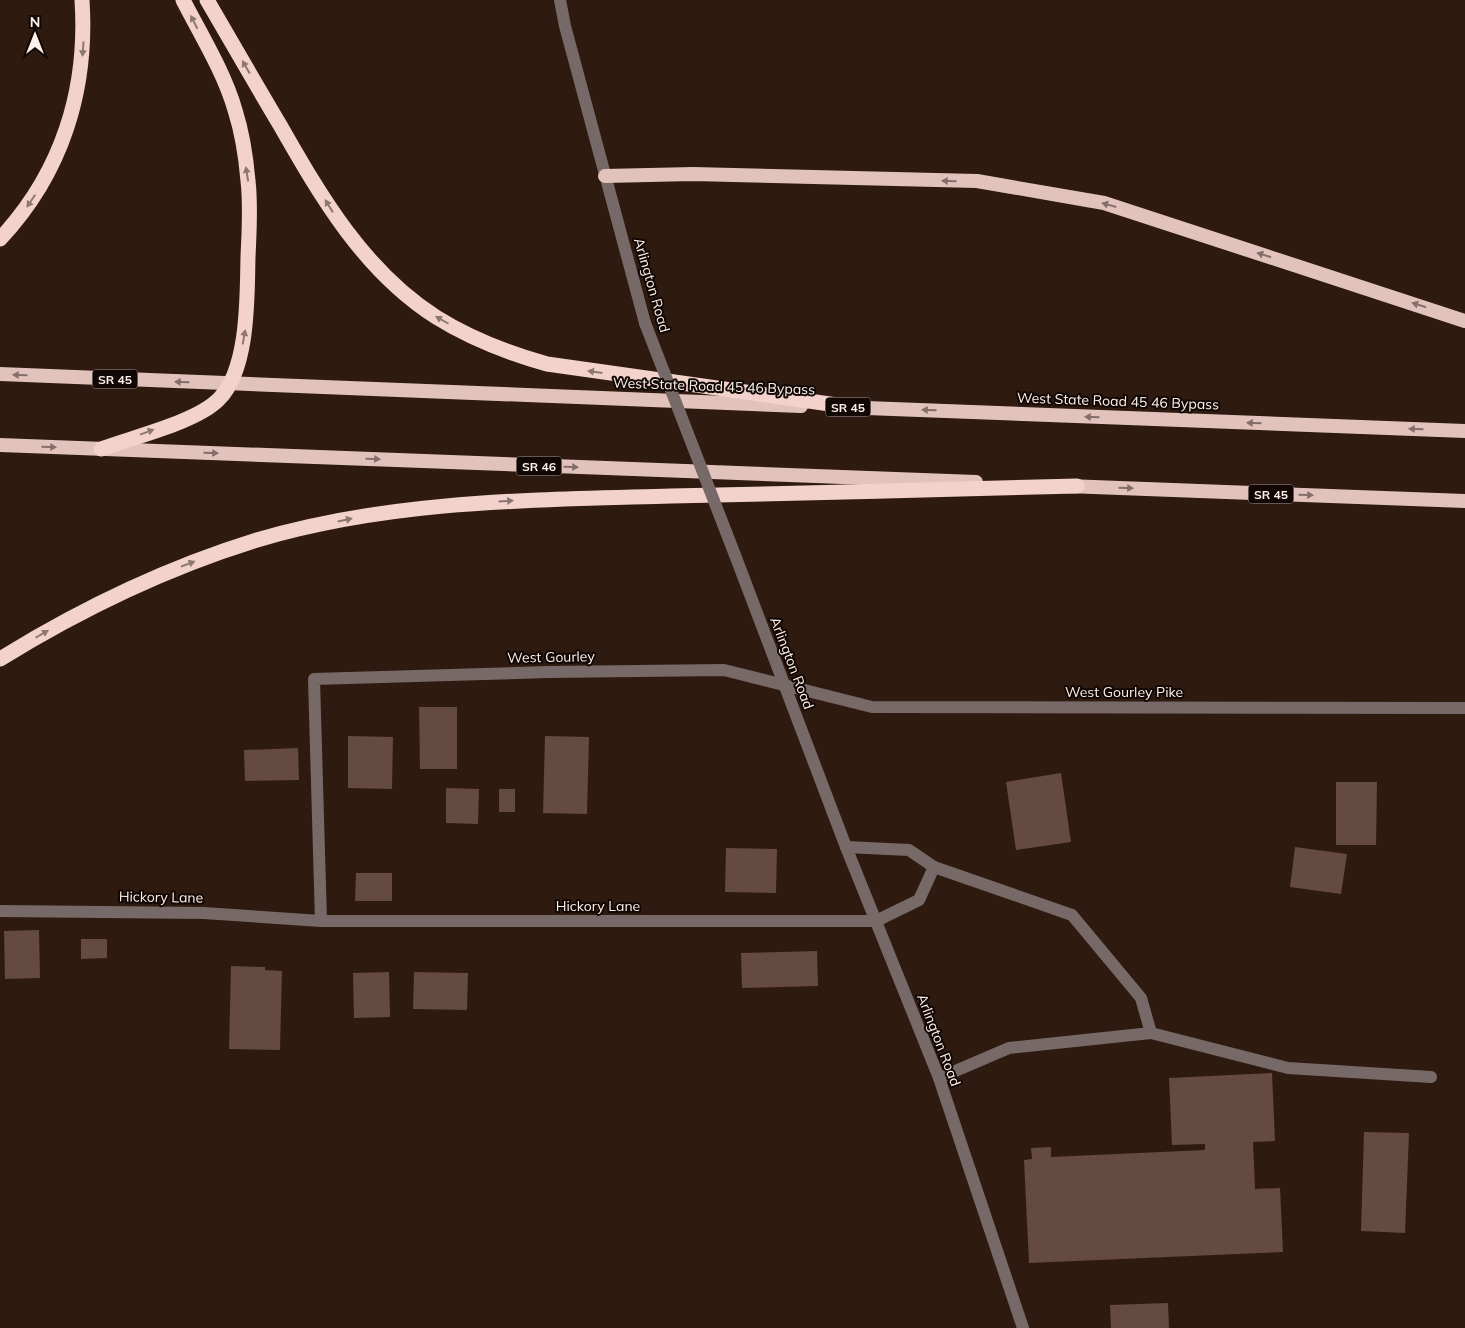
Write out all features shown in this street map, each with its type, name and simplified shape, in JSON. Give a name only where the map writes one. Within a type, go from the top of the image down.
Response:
[{"type":"highway","points":[[0,239],[20,218],[44,182],[60,150],[73,113],[83,52],[82,0]]},
{"type":"highway","points":[[101,449],[185,420],[210,408],[221,398],[231,384],[240,352],[246,315],[249,181],[235,108],[183,0]]},
{"type":"highway","points":[[207,0],[337,220],[365,255],[389,279],[436,317],[501,350],[547,364],[851,407]]},
{"type":"highway","points":[[605,176],[693,174],[987,183],[1104,204],[1465,320]]},
{"type":"highway","name":"SR 45","points":[[0,374],[231,384]]},
{"type":"highway","name":"West State Road 45 46 Bypass","points":[[231,384],[1465,431]]},
{"type":"highway","name":"SR 46","points":[[0,445],[1077,486]]},
{"type":"highway","name":"SR 45","points":[[0,659],[76,614],[129,588],[192,562],[258,540],[387,511],[526,500],[1077,486],[1465,501]]},
{"type":"street","name":"Arlington Road","points":[[560,0],[565,26],[645,323],[846,847],[939,1078],[1023,1328]]},
{"type":"street","name":"West Gourley","points":[[321,921],[314,679],[549,672],[724,670],[786,687]]},
{"type":"street","name":"West Gourley Pike","points":[[786,687],[872,707],[1465,708]]},
{"type":"street","points":[[846,847],[909,850],[934,867],[1072,915],[1141,998],[1151,1034]]},
{"type":"street","points":[[876,921],[919,900],[934,867]]},
{"type":"street","name":"Hickory Lane","points":[[0,911],[204,913],[321,921],[876,921]]},
{"type":"street","points":[[939,1078],[1009,1048],[1151,1034],[1288,1068],[1431,1077]]},
{"type":"building","points":[[419,707],[457,707],[457,769],[420,769]]},
{"type":"building","points":[[348,736],[393,737],[392,789],[348,788]]},
{"type":"building","points":[[545,736],[589,737],[587,814],[543,813]]},
{"type":"building","points":[[298,748],[299,780],[245,781],[244,750]]},
{"type":"building","points":[[1061,773],[1071,842],[1016,850],[1006,782]]},
{"type":"building","points":[[1336,782],[1377,782],[1376,845],[1336,845]]},
{"type":"building","points":[[446,788],[479,789],[478,824],[446,823]]},
{"type":"building","points":[[499,789],[515,789],[515,812],[499,812]]},
{"type":"building","points":[[1295,847],[1347,854],[1341,894],[1290,887]]},
{"type":"building","points":[[726,848],[777,849],[776,893],[725,892]]},
{"type":"building","points":[[356,873],[392,873],[392,901],[355,901]]},
{"type":"building","points":[[39,930],[40,978],[5,979],[4,931]]},
{"type":"building","points":[[81,939],[107,939],[107,958],[81,959]]},
{"type":"building","points":[[817,951],[818,986],[742,988],[741,953]]},
{"type":"building","points":[[231,966],[265,967],[265,970],[282,971],[280,1050],[229,1049]]},
{"type":"building","points":[[389,972],[390,1017],[354,1018],[353,973]]},
{"type":"building","points":[[414,972],[468,973],[467,1010],[413,1009]]},
{"type":"building","points":[[1272,1073],[1275,1141],[1253,1142],[1255,1189],[1280,1188],[1283,1252],[1029,1263],[1024,1160],[1032,1159],[1031,1148],[1051,1147],[1051,1157],[1205,1150],[1205,1144],[1172,1145],[1169,1078]]},
{"type":"building","points":[[1364,1132],[1409,1133],[1405,1233],[1361,1231]]},
{"type":"building","points":[[1168,1303],[1169,1328],[1111,1328],[1110,1305]]}]
